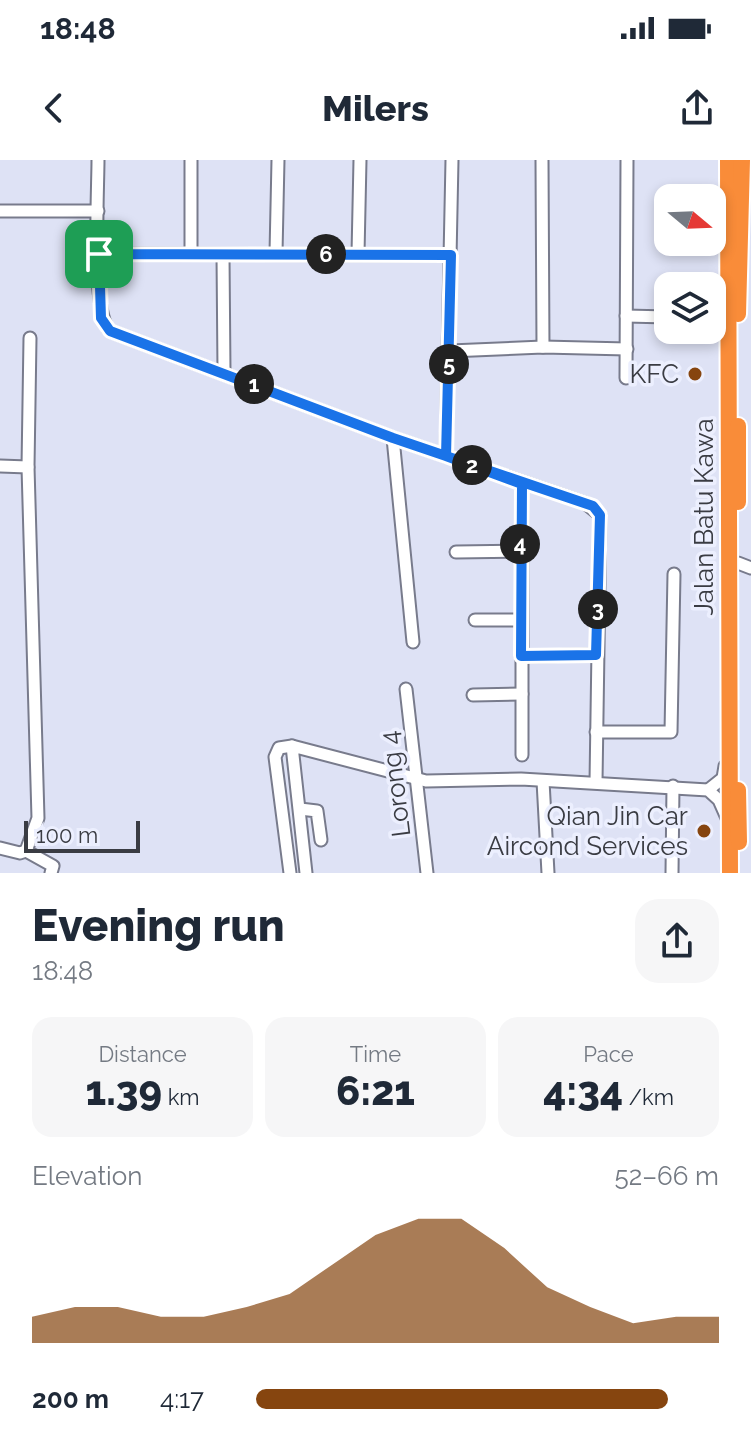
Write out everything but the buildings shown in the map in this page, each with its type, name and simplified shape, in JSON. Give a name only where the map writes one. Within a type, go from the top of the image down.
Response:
[{"type":"highway","name":"Jalan Batu Kawa","points":[[728,160],[727,818],[730,873]]},
{"type":"highway","name":"Jalan Batu Kawa","points":[[741,873],[744,566],[742,160]]},
{"type":"street","points":[[98,160],[101,318],[110,331],[393,438],[593,506],[600,515],[596,782]]},
{"type":"street","points":[[191,160],[191,253]]},
{"type":"street","points":[[276,253],[278,160]]},
{"type":"street","points":[[358,254],[360,160]]},
{"type":"street","points":[[446,456],[452,160]]},
{"type":"street","points":[[542,160],[543,347]]},
{"type":"street","points":[[626,378],[627,160]]},
{"type":"street","points":[[0,211],[98,211]]},
{"type":"street","points":[[99,254],[451,255]]},
{"type":"street","points":[[223,255],[224,372]]},
{"type":"street","points":[[626,316],[654,317]]},
{"type":"street","points":[[26,851],[38,818],[28,467],[30,338]]},
{"type":"street","points":[[450,351],[543,347],[627,349]]},
{"type":"street","points":[[393,438],[413,642]]},
{"type":"street","points":[[0,466],[28,467]]},
{"type":"street","points":[[522,484],[522,755]]},
{"type":"street","points":[[456,552],[520,551]]},
{"type":"street","points":[[596,732],[671,732],[674,574]]},
{"type":"street","points":[[475,620],[520,620]]},
{"type":"street","points":[[521,656],[596,655]]},
{"type":"street","name":"Lorong 4","points":[[406,689],[427,873]]},
{"type":"street","points":[[473,695],[522,694]]},
{"type":"street","points":[[292,746],[306,873]]},
{"type":"street","points":[[290,873],[275,757],[279,748],[292,746],[418,779],[596,782],[708,790],[723,805],[727,818]]},
{"type":"street","points":[[708,790],[723,778],[728,756]]},
{"type":"street","points":[[543,781],[548,873]]},
{"type":"street","points":[[672,873],[673,786]]},
{"type":"street","points":[[300,809],[317,811],[321,840]]},
{"type":"street","points":[[0,848],[20,853],[26,851]]},
{"type":"street","points":[[26,851],[52,870]]},
{"type":"place","name":"KFC","points":[[695,374]]},
{"type":"place","name":"Qian Jin Car Aircond Services","points":[[704,831]]},
{"type":"route","points":[[99,254],[101,318],[110,331],[329,411],[393,438],[522,484],[593,506],[600,515],[596,655],[521,656],[522,484],[446,456],[451,255],[99,254]]}]
